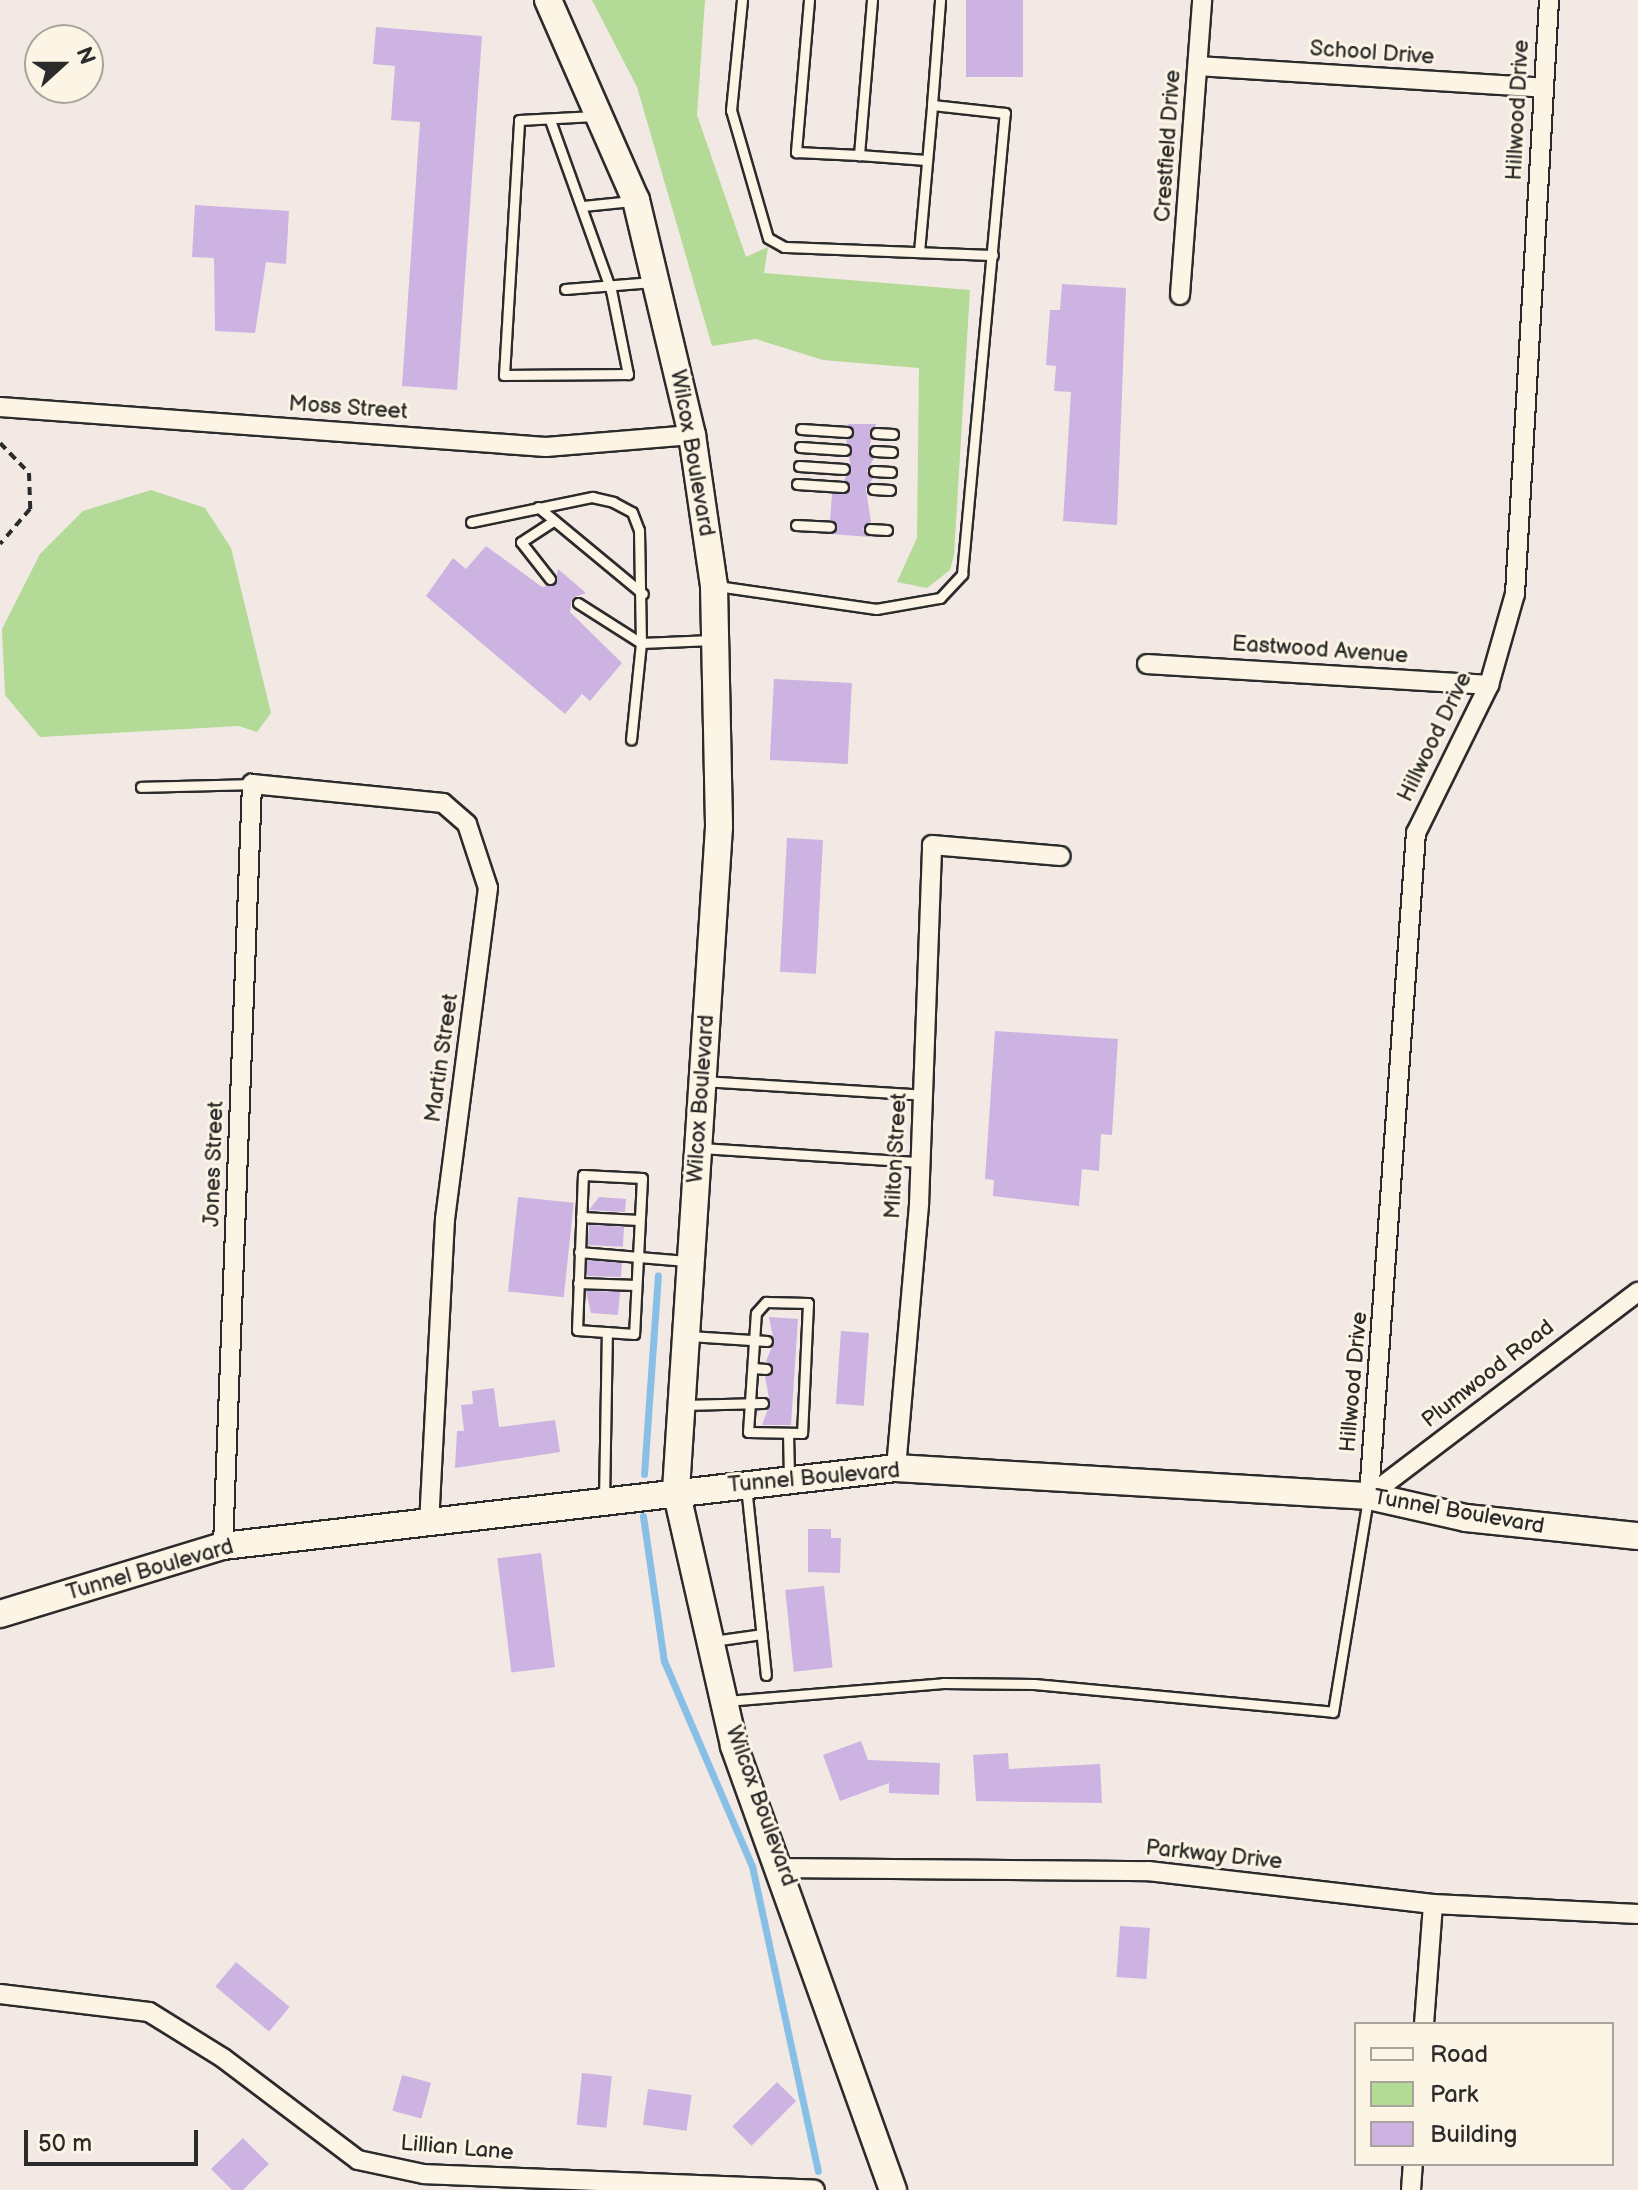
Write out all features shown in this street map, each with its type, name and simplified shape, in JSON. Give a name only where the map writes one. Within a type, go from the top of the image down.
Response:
[{"type":"main road","name":"Wilcox Boulevard","points":[[548,0],[602,115],[636,200],[692,435],[714,586],[719,827],[676,1490],[734,1746],[784,1868],[893,2190]]},
{"type":"main road","name":"Tunnel Boulevard","points":[[0,1614],[223,1546],[429,1525],[676,1490],[896,1468],[1369,1496],[1466,1518],[1638,1536]]},
{"type":"street","name":"Crestfield Drive","points":[[1180,295],[1202,0]]},
{"type":"street","name":"Hillwood Drive","points":[[1369,1496],[1416,833],[1489,685],[1515,594],[1549,0]]},
{"type":"street","name":"School Drive","points":[[1198,66],[1543,88]]},
{"type":"street","name":"Moss Street","points":[[0,407],[546,447],[692,435]]},
{"type":"street","name":"Eastwood Avenue","points":[[1147,664],[1489,685]]},
{"type":"street","name":"Martin Street","points":[[252,784],[443,803],[467,824],[488,888],[445,1219],[429,1525]]},
{"type":"street","name":"Jones Street","points":[[223,1546],[252,784]]},
{"type":"street","name":"Milton Street","points":[[896,1468],[920,1162],[932,845],[1061,856]]},
{"type":"street","name":"Plumwood Road","points":[[1369,1496],[1638,1292]]},
{"type":"street","name":"Parkway Drive","points":[[784,1868],[1148,1871],[1433,1904],[1638,1914]]},
{"type":"street","points":[[1424,2022],[1433,1904]]},
{"type":"street","name":"Lillian Lane","points":[[0,1994],[149,2012],[223,2058],[358,2160],[424,2174],[815,2190]]},
{"type":"street","points":[[1411,2190],[1413,2166]]},
{"type":"lane","points":[[742,0],[731,110],[768,238],[784,247],[993,255]]},
{"type":"lane","points":[[809,0],[796,152],[926,160]]},
{"type":"lane","points":[[859,155],[872,0]]},
{"type":"lane","points":[[919,252],[940,0]]},
{"type":"lane","points":[[714,586],[876,609],[940,598],[962,574],[1005,113],[932,105]]},
{"type":"lane","points":[[550,120],[611,290],[628,374],[504,375],[519,120],[602,115]]},
{"type":"lane","points":[[583,206],[636,200]]},
{"type":"lane","points":[[565,289],[611,290],[657,282]]},
{"type":"lane","points":[[801,429],[847,432]]},
{"type":"lane","points":[[876,433],[893,434]]},
{"type":"lane","points":[[800,447],[845,450]]},
{"type":"lane","points":[[875,451],[892,452]]},
{"type":"lane","points":[[799,466],[844,469]]},
{"type":"lane","points":[[874,471],[891,472]]},
{"type":"lane","points":[[797,484],[843,487]]},
{"type":"lane","points":[[873,489],[890,490]]},
{"type":"lane","points":[[471,522],[592,497],[632,512],[643,594],[631,739]]},
{"type":"lane","points":[[538,507],[643,594]]},
{"type":"lane","points":[[550,579],[521,542],[553,521]]},
{"type":"lane","points":[[796,525],[830,527]]},
{"type":"lane","points":[[870,529],[887,530]]},
{"type":"lane","points":[[578,603],[641,643],[715,639]]},
{"type":"lane","points":[[141,787],[252,784]]},
{"type":"lane","points":[[702,1081],[923,1095]]},
{"type":"lane","points":[[697,1147],[920,1162]]},
{"type":"lane","points":[[583,1175],[642,1178],[634,1334],[577,1330],[581,1217],[583,1175]]},
{"type":"lane","points":[[581,1217],[639,1220]]},
{"type":"lane","points":[[579,1252],[690,1261]]},
{"type":"lane","points":[[578,1283],[636,1285]]},
{"type":"lane","points":[[808,1303],[801,1343],[802,1433],[748,1432],[754,1340],[759,1306],[808,1303]]},
{"type":"lane","points":[[604,1500],[607,1332]]},
{"type":"lane","points":[[685,1335],[767,1341]]},
{"type":"lane","points":[[753,1368],[766,1369]]},
{"type":"lane","points":[[681,1405],[763,1403]]},
{"type":"lane","points":[[792,1403],[804,1404]]},
{"type":"lane","points":[[788,1433],[789,1478]]},
{"type":"lane","points":[[745,1483],[766,1675]]},
{"type":"lane","points":[[725,1701],[943,1683],[1034,1684],[1333,1712],[1369,1496]]},
{"type":"lane","points":[[712,1642],[762,1634]]},
{"type":"path","points":[[0,443],[29,473],[30,509],[0,544]]},
{"type":"green space","points":[[592,0],[705,0],[697,115],[746,257],[768,247],[764,273],[970,290],[954,555],[950,570],[927,588],[897,582],[917,538],[919,368],[823,360],[756,339],[712,346],[637,87]]},
{"type":"green space","points":[[151,490],[205,508],[231,548],[271,713],[257,732],[239,726],[40,737],[5,695],[2,629],[40,554],[83,511]]},
{"type":"building","points":[[966,0],[1023,0],[1023,77],[966,77]]},
{"type":"building","points":[[376,27],[482,36],[457,390],[402,386],[420,122],[391,120],[395,66],[373,64]]},
{"type":"building","points":[[195,205],[289,211],[286,264],[266,262],[255,333],[215,331],[214,258],[192,257]]},
{"type":"building","points":[[1062,284],[1126,288],[1117,525],[1063,521],[1071,392],[1054,391],[1056,366],[1046,365],[1050,310],[1060,310]]},
{"type":"building","points":[[847,424],[876,424],[868,451],[874,458],[867,471],[873,478],[866,489],[871,522],[863,529],[870,537],[831,534],[837,527],[830,520],[832,494],[850,488],[844,480],[851,469],[846,439],[854,432]]},
{"type":"building","points":[[486,546],[542,587],[555,584],[558,569],[586,593],[572,598],[570,612],[622,663],[590,701],[582,694],[565,714],[426,596],[453,558],[466,569]]},
{"type":"building","points":[[774,679],[852,683],[848,764],[770,760]]},
{"type":"building","points":[[787,838],[823,840],[816,974],[780,972]]},
{"type":"building","points":[[995,1031],[1118,1039],[1112,1135],[1101,1134],[1099,1171],[1082,1169],[1079,1206],[993,1196],[994,1180],[985,1179]]},
{"type":"building","points":[[518,1197],[574,1203],[564,1297],[508,1291]]},
{"type":"building","points":[[599,1197],[626,1199],[625,1212],[589,1210]]},
{"type":"building","points":[[589,1225],[624,1227],[623,1247],[588,1245]]},
{"type":"building","points":[[587,1260],[622,1263],[621,1277],[587,1276]]},
{"type":"building","points":[[586,1291],[620,1292],[618,1315],[591,1313]]},
{"type":"building","points":[[769,1317],[798,1319],[791,1425],[762,1425],[770,1404],[765,1376],[773,1369],[766,1361],[774,1342]]},
{"type":"building","points":[[841,1331],[869,1333],[864,1406],[836,1404]]},
{"type":"building","points":[[494,1388],[499,1427],[555,1420],[560,1452],[455,1468],[457,1431],[464,1431],[461,1405],[473,1404],[472,1391]]},
{"type":"building","points":[[808,1529],[831,1529],[831,1538],[841,1538],[840,1573],[808,1572]]},
{"type":"building","points":[[541,1553],[555,1667],[511,1673],[497,1558]]},
{"type":"building","points":[[824,1586],[833,1668],[794,1672],[785,1590]]},
{"type":"building","points":[[861,1741],[868,1760],[940,1763],[939,1795],[889,1793],[889,1783],[840,1801],[823,1755]]},
{"type":"building","points":[[1008,1753],[1009,1769],[1100,1764],[1102,1803],[976,1801],[973,1755]]},
{"type":"building","points":[[1120,1926],[1150,1928],[1146,1979],[1116,1977]]},
{"type":"building","points":[[236,1962],[290,2007],[269,2032],[215,1987]]},
{"type":"building","points":[[582,2073],[612,2076],[606,2128],[577,2125]]},
{"type":"building","points":[[402,2075],[431,2083],[421,2119],[392,2111]]},
{"type":"building","points":[[777,2082],[796,2101],[752,2146],[732,2127]]},
{"type":"building","points":[[648,2089],[692,2095],[687,2131],[643,2125]]},
{"type":"building","points":[[243,2138],[269,2164],[243,2190],[232,2190],[211,2169]]},
{"type":"waterway","points":[[644,1474],[658,1275]]},
{"type":"waterway","points":[[643,1516],[664,1661],[752,1866],[818,2171]]}]
